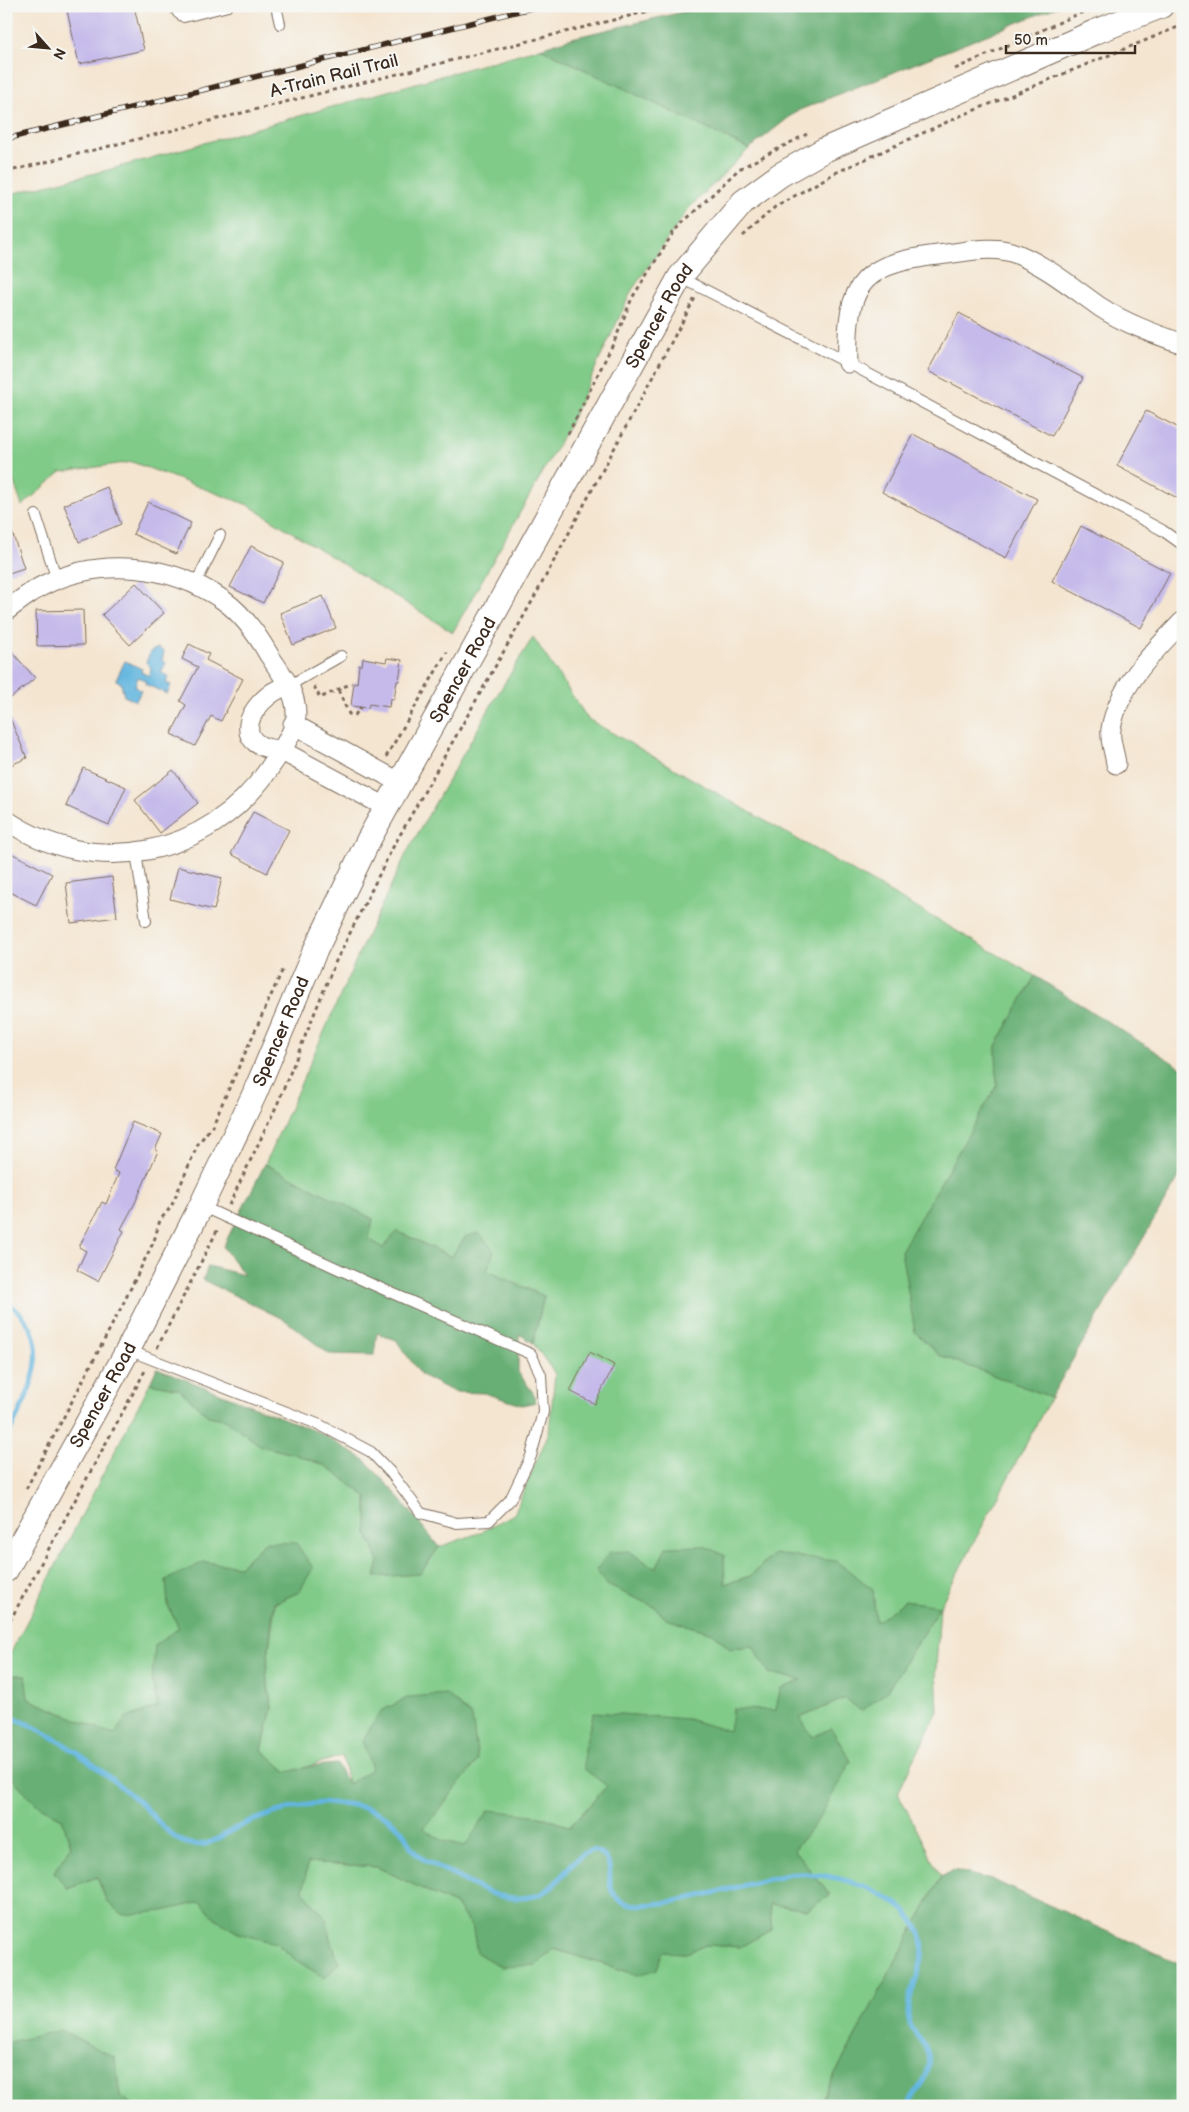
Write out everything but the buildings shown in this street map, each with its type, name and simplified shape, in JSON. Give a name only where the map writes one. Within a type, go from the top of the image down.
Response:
[{"type":"street","name":"Spencer Road","points":[[6,1570],[128,1350],[201,1206],[254,1094],[314,953],[399,782],[690,282],[743,202],[780,175],[816,154],[1095,32],[1161,6]]},
{"type":"street","points":[[848,363],[846,329],[858,290],[875,270],[893,262],[921,256],[991,248],[1016,254],[1061,277],[1101,308],[1154,334],[1183,344]]},
{"type":"street","points":[[6,611],[43,586],[57,580],[94,570],[129,567],[164,573],[195,585],[224,600],[243,618],[290,685],[296,717],[280,750],[258,785],[219,819],[169,846],[136,852],[93,853],[72,849],[35,837],[6,820]]},
{"type":"street","points":[[1116,764],[1111,730],[1124,692],[1150,656],[1183,620]]},
{"type":"street","points":[[290,685],[272,693],[256,711],[249,723],[248,733],[253,742],[267,749],[280,750],[386,808]]},
{"type":"street","points":[[293,724],[399,782]]},
{"type":"lane","points":[[174,6],[184,17],[228,6]]},
{"type":"lane","points":[[276,6],[280,24]]},
{"type":"lane","points":[[690,282],[848,363],[1162,530],[1183,546]]},
{"type":"lane","points":[[36,515],[57,580]]},
{"type":"lane","points":[[195,585],[220,535]]},
{"type":"lane","points":[[290,685],[342,656]]},
{"type":"lane","points":[[136,852],[146,922]]},
{"type":"lane","points":[[128,1350],[320,1425],[371,1452],[391,1473],[421,1513],[457,1522],[489,1521],[510,1500],[531,1456],[543,1412],[541,1375],[531,1354],[201,1206]]},
{"type":"path","name":"A-Train Rail Trail","points":[[6,172],[669,6]]},
{"type":"path","points":[[739,240],[775,206],[835,173],[958,117],[1183,25]]},
{"type":"path","points":[[6,1628],[152,1358],[224,1216],[277,1105],[335,963],[392,849],[538,590],[690,282]]},
{"type":"path","points":[[309,674],[320,698],[352,683]]},
{"type":"path","points":[[338,690],[349,714],[355,715],[361,707]]},
{"type":"green space","points":[[708,6],[1059,6],[797,111],[749,149],[540,48],[572,38]]},
{"type":"green space","points":[[540,48],[749,149],[689,208],[632,290],[568,427],[453,632],[248,505],[132,462],[61,472],[22,506],[6,459],[6,195],[112,169]]},
{"type":"green space","points":[[533,637],[588,719],[1035,976],[996,1046],[997,1085],[958,1156],[932,1196],[909,1294],[916,1333],[939,1355],[1051,1397],[940,1606],[876,1623],[774,1554],[750,1576],[725,1584],[656,1569],[629,1551],[607,1585],[655,1607],[666,1619],[713,1633],[730,1649],[753,1646],[769,1673],[803,1680],[776,1710],[729,1732],[687,1719],[607,1786],[570,1827],[540,1816],[465,1846],[443,1841],[423,1829],[456,1788],[372,1769],[348,1784],[342,1756],[287,1773],[262,1750],[272,1708],[266,1673],[275,1603],[299,1592],[266,1542],[240,1566],[204,1562],[168,1606],[179,1628],[152,1679],[158,1707],[126,1718],[114,1735],[28,1699],[25,1676],[6,1675],[6,1662],[150,1383],[179,1389],[208,1416],[225,1419],[261,1446],[294,1454],[326,1466],[367,1497],[367,1533],[379,1562],[375,1576],[420,1574],[439,1547],[479,1533],[514,1514],[549,1432],[555,1374],[533,1343],[544,1296],[487,1271],[466,1236],[452,1257],[397,1231],[383,1248],[369,1239],[373,1219],[265,1164],[365,940],[407,852],[496,697]]},
{"type":"green space","points":[[1035,976],[1183,1069],[1183,1170],[1051,1397],[939,1355],[915,1332],[901,1251],[997,1085],[996,1046]]},
{"type":"green space","points":[[265,1164],[373,1219],[369,1239],[383,1248],[397,1231],[451,1257],[466,1236],[479,1233],[494,1251],[487,1271],[544,1296],[533,1343],[519,1334],[518,1372],[534,1394],[536,1402],[522,1405],[484,1393],[454,1392],[421,1375],[396,1340],[377,1333],[374,1355],[329,1354],[285,1320],[203,1280],[208,1266],[244,1275],[223,1247]]},
{"type":"green space","points":[[157,1368],[320,1433],[365,1460],[397,1495],[439,1547],[420,1574],[375,1577],[379,1562],[367,1533],[367,1497],[326,1466],[294,1454],[261,1446],[225,1419],[208,1416],[179,1389],[150,1383]]},
{"type":"green space","points":[[266,1542],[296,1543],[313,1568],[299,1592],[274,1603],[266,1673],[272,1708],[262,1750],[287,1772],[313,1766],[337,1764],[348,1784],[372,1769],[362,1741],[381,1711],[409,1697],[446,1694],[472,1717],[478,1760],[424,1829],[443,1841],[465,1846],[489,1810],[540,1816],[570,1827],[607,1786],[584,1769],[584,1749],[594,1712],[687,1719],[729,1731],[733,1709],[776,1710],[780,1689],[802,1680],[769,1673],[753,1646],[730,1649],[713,1633],[666,1619],[655,1607],[607,1585],[596,1570],[610,1552],[629,1551],[656,1569],[666,1547],[704,1546],[724,1555],[725,1584],[750,1576],[774,1554],[836,1561],[873,1589],[876,1622],[905,1601],[940,1606],[887,1691],[861,1711],[845,1698],[800,1718],[813,1737],[831,1728],[851,1761],[820,1817],[794,1850],[830,1895],[807,1910],[769,1904],[772,1929],[740,1947],[706,1945],[686,1953],[663,1952],[657,1969],[638,1975],[554,1949],[536,1965],[501,1967],[477,1953],[473,1929],[456,1905],[377,1867],[308,1862],[303,1891],[327,1919],[329,1935],[339,1963],[325,1978],[297,1961],[276,1943],[238,1933],[214,1918],[201,1902],[163,1911],[123,1915],[107,1902],[97,1877],[67,1888],[54,1872],[71,1846],[62,1818],[35,1803],[6,1771],[6,1675],[25,1675],[28,1699],[114,1735],[126,1718],[158,1707],[152,1679],[155,1645],[179,1628],[168,1606],[166,1580],[204,1562],[240,1566]]},
{"type":"green space","points":[[940,1606],[936,1669],[938,1711],[898,1793],[941,1877],[818,2106],[134,2106],[120,2096],[115,2058],[32,2038],[6,2043],[6,1771],[35,1803],[62,1818],[71,1846],[54,1872],[68,1888],[97,1877],[107,1902],[163,1911],[201,1901],[214,1918],[238,1933],[276,1943],[297,1961],[339,1963],[329,1935],[327,1919],[303,1891],[308,1862],[377,1867],[456,1905],[473,1929],[477,1953],[536,1965],[554,1949],[638,1975],[663,1952],[686,1953],[706,1945],[740,1947],[772,1929],[769,1903],[807,1910],[830,1895],[794,1850],[820,1817],[813,1737],[800,1718],[845,1698],[861,1710],[887,1691]]},
{"type":"green space","points":[[954,1870],[995,1881],[1183,1965],[1183,2106],[818,2106],[941,1877]]},
{"type":"green space","points":[[61,2030],[115,2058],[120,2096],[134,2106],[6,2106],[6,2043]]},
{"type":"water","points":[[158,648],[164,652],[162,661],[166,663],[161,673],[169,676],[166,683],[171,685],[167,694],[145,684],[146,681],[138,677],[135,686],[141,691],[136,701],[124,696],[121,683],[116,680],[125,661],[142,669],[141,672],[149,676],[151,668],[146,662],[151,651]]},
{"type":"waterway","points":[[6,1302],[23,1316],[33,1332],[36,1350],[35,1368],[30,1386],[6,1439]]},
{"type":"waterway","points":[[6,1715],[43,1732],[78,1753],[141,1804],[174,1837],[192,1844],[202,1845],[209,1843],[238,1827],[281,1811],[303,1805],[335,1803],[366,1808],[376,1812],[394,1823],[401,1830],[413,1850],[420,1857],[480,1889],[512,1898],[535,1896],[544,1892],[577,1859],[593,1850],[602,1854],[607,1860],[613,1894],[619,1900],[632,1904],[651,1904],[702,1896],[792,1874],[828,1876],[869,1888],[903,1909],[915,1924],[922,1940],[922,1959],[910,1996],[908,2015],[910,2023],[929,2057],[926,2074],[908,2106]]},
{"type":"railway","points":[[6,139],[539,6]]}]
